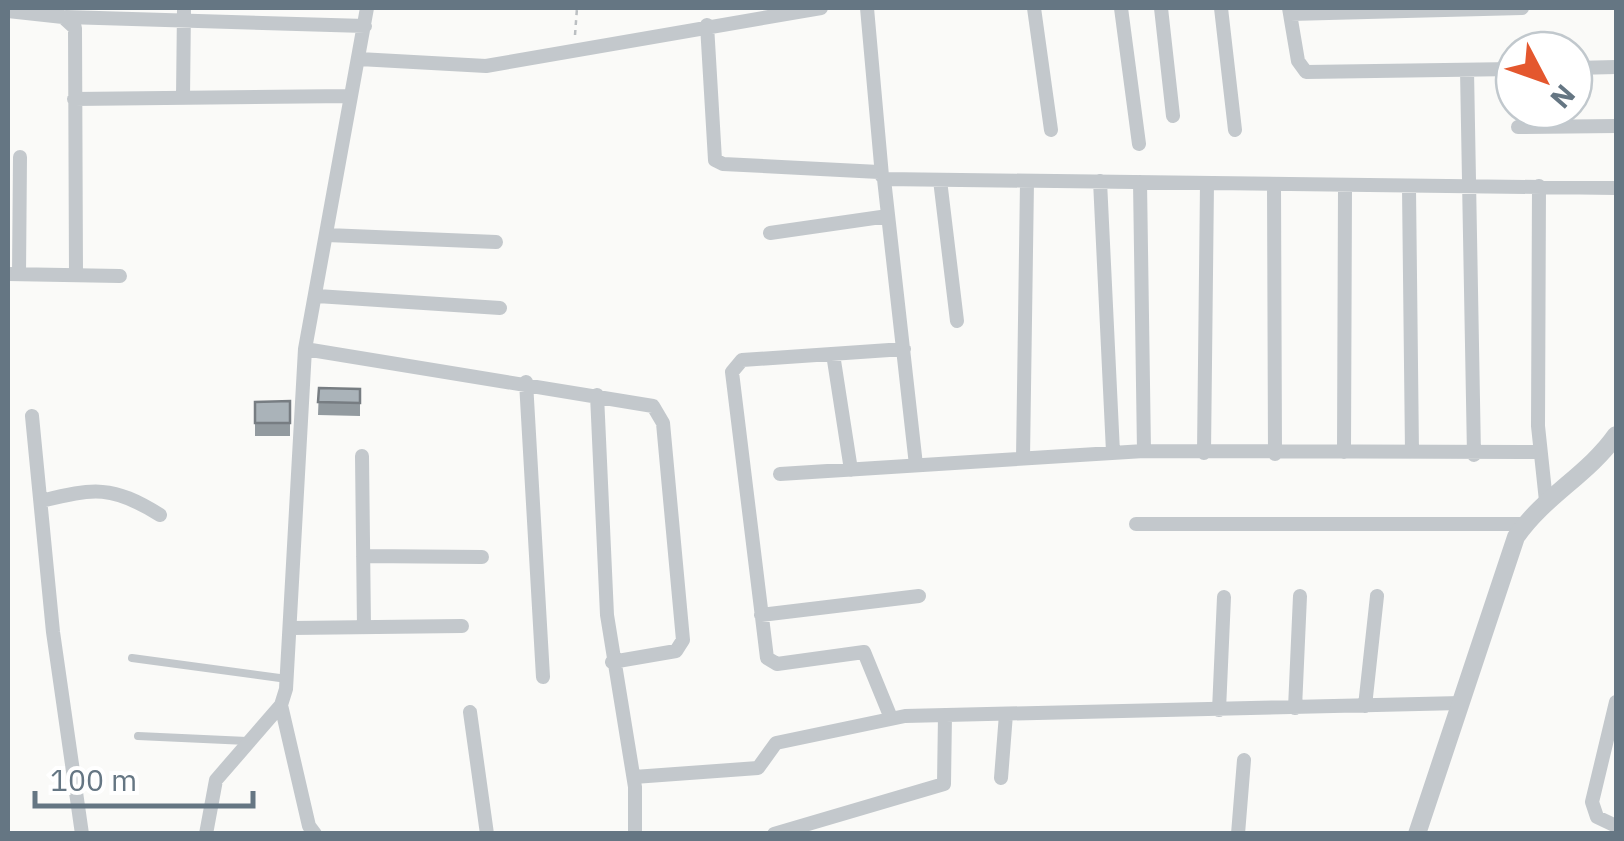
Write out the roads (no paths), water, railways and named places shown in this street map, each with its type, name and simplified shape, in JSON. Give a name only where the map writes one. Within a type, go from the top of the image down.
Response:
[{"type":"street","points":[[206,834],[216,780],[281,704],[288,680],[305,349],[366,8]]},
{"type":"street","points":[[359,59],[470,67],[822,8]]},
{"type":"street","points":[[867,8],[916,465]]},
{"type":"street","points":[[1034,8],[1051,130]]},
{"type":"street","points":[[1121,8],[1140,144]]},
{"type":"street","points":[[1162,8],[1173,116]]},
{"type":"street","points":[[1221,8],[1235,130]]},
{"type":"street","points":[[1494,69],[1306,72],[1298,62],[1289,11],[1522,8]]},
{"type":"street","points":[[8,10],[63,16],[184,14],[364,26]]},
{"type":"street","points":[[183,97],[184,14]]},
{"type":"street","points":[[63,16],[72,22],[77,39],[76,275]]},
{"type":"street","points":[[708,25],[715,160],[940,180],[1616,188]]},
{"type":"street","points":[[1467,70],[1474,455]]},
{"type":"street","points":[[74,99],[350,96]]},
{"type":"street","points":[[20,156],[13,274],[120,276]]},
{"type":"street","points":[[940,180],[957,321]]},
{"type":"street","points":[[1100,181],[1112,452]]},
{"type":"street","points":[[1023,458],[1026,182]]},
{"type":"street","points":[[1140,182],[1144,452]]},
{"type":"street","points":[[1204,453],[1207,183]]},
{"type":"street","points":[[1274,185],[1274,454]]},
{"type":"street","points":[[1344,452],[1345,186]]},
{"type":"street","points":[[1539,186],[1540,452],[1546,500]]},
{"type":"street","points":[[1409,188],[1412,452]]},
{"type":"street","points":[[770,233],[888,216]]},
{"type":"street","points":[[327,236],[496,242]]},
{"type":"street","points":[[316,296],[500,308]]},
{"type":"street","points":[[305,349],[642,403],[662,418],[683,640],[676,651],[612,662]]},
{"type":"street","points":[[891,718],[864,652],[771,664],[761,615],[733,367],[742,360],[904,349]]},
{"type":"street","points":[[833,354],[851,470]]},
{"type":"street","points":[[526,382],[543,677]]},
{"type":"street","points":[[596,395],[612,662],[624,708],[634,777],[635,834]]},
{"type":"street","points":[[32,416],[53,632],[82,834]]},
{"type":"street","points":[[1417,834],[1510,551],[1524,524],[1546,500],[1584,472],[1616,435]]},
{"type":"street","points":[[780,474],[1112,452],[1540,452]]},
{"type":"street","points":[[362,456],[364,627]]},
{"type":"street","points":[[40,501],[101,489],[133,498],[160,515]]},
{"type":"street","points":[[1136,524],[1524,524]]},
{"type":"street","points":[[363,556],[482,556]]},
{"type":"street","points":[[761,615],[920,596]]},
{"type":"street","points":[[1219,710],[1224,596]]},
{"type":"street","points":[[1295,708],[1300,596]]},
{"type":"street","points":[[1365,706],[1377,596]]},
{"type":"street","points":[[292,628],[462,626]]},
{"type":"street","points":[[1616,702],[1592,802],[1597,817],[1616,826]]},
{"type":"street","points":[[281,704],[294,747],[309,826],[315,834]]},
{"type":"street","points":[[634,777],[758,768],[776,743],[891,718],[1461,704]]},
{"type":"street","points":[[470,712],[488,834]]},
{"type":"street","points":[[1002,778],[1006,714]]},
{"type":"street","points":[[774,834],[944,784],[944,715]]},
{"type":"street","points":[[1238,834],[1244,760]]},
{"type":"lane","points":[[132,658],[288,680]]},
{"type":"lane","points":[[138,736],[247,742]]}]
